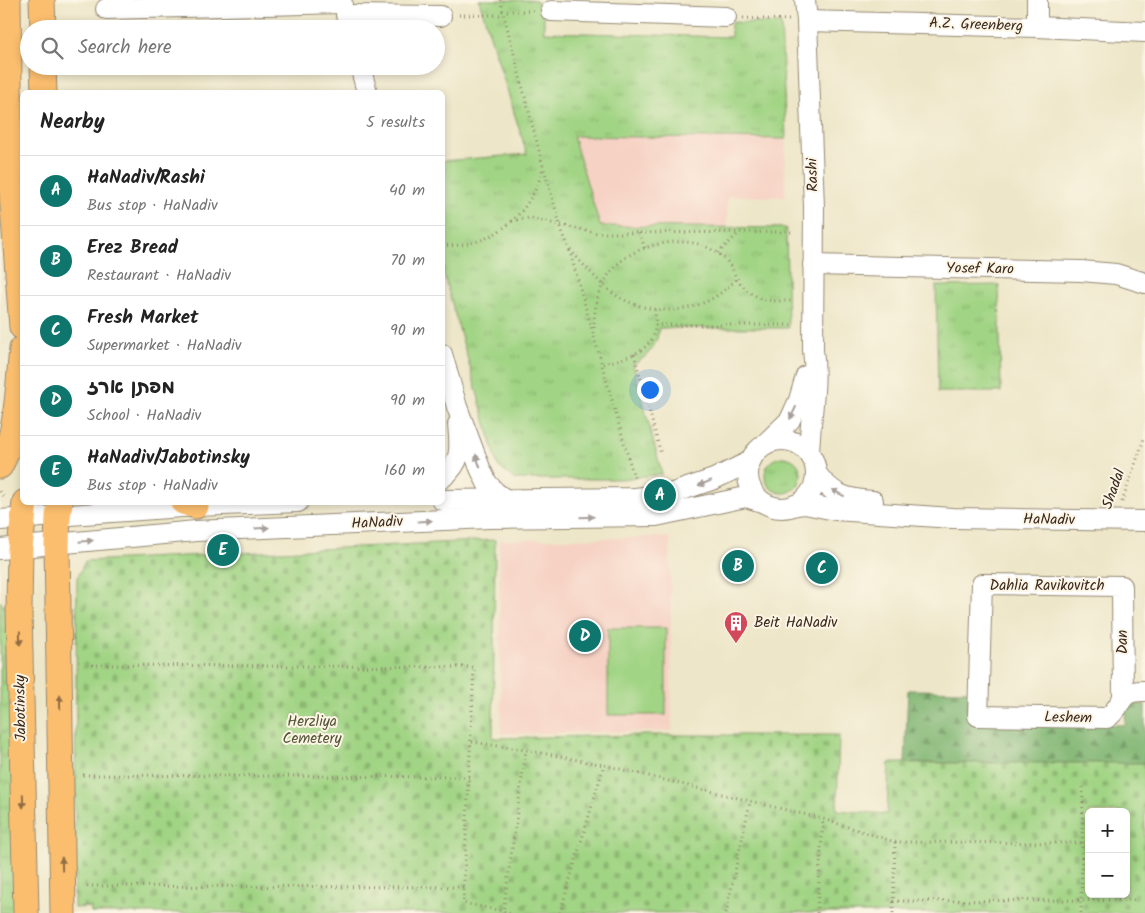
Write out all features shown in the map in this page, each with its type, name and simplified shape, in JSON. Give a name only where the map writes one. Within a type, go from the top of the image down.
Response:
[{"type":"main road","points":[[8,0],[10,166],[20,300]]},
{"type":"main road","points":[[42,0],[42,20]]},
{"type":"main road","points":[[43,75],[44,90]]},
{"type":"main road","points":[[0,466],[8,453],[13,428],[20,367]]},
{"type":"main road","points":[[59,510],[63,913]]},
{"type":"main road","name":"Jabotinsky","points":[[16,514],[10,548],[19,611],[26,913]]},
{"type":"main road","points":[[0,586],[19,611]]},
{"type":"street","name":"Rashi","points":[[805,0],[814,207],[813,350],[816,369],[810,426],[810,453]]},
{"type":"street","points":[[1037,0],[1037,27]]},
{"type":"street","points":[[551,11],[639,7],[726,17]]},
{"type":"street","points":[[106,9],[345,12],[441,16]]},
{"type":"street","name":"A.Z. Greenberg","points":[[807,21],[1145,32]]},
{"type":"street","points":[[363,75],[367,90]]},
{"type":"street","name":"Yosef Karo","points":[[813,265],[1081,271],[1116,274],[1145,283]]},
{"type":"street","name":"Rashi","points":[[764,445],[790,420],[799,400],[813,350]]},
{"type":"street","points":[[445,365],[457,407],[487,482],[495,492],[506,500]]},
{"type":"street","points":[[445,475],[456,463],[460,450],[457,407]]},
{"type":"street","points":[[778,440],[793,441],[810,453],[815,466],[816,481],[810,494],[799,503],[780,508],[770,506],[762,502],[751,488],[748,480],[750,462],[755,452],[764,445],[778,440]]},
{"type":"street","points":[[445,500],[635,498],[670,494],[714,480],[750,462]]},
{"type":"street","name":"HaNadiv","points":[[816,473],[826,486],[843,496],[857,500],[910,504],[952,518]]},
{"type":"street","name":"HaNadiv","points":[[10,548],[196,531],[489,518],[656,516],[746,497],[762,502]]},
{"type":"street","name":"HaNadiv","points":[[795,505],[805,504],[835,510],[952,518],[1145,521]]},
{"type":"street","points":[[16,514],[168,505]]},
{"type":"street","name":"Dahlia Ravikovitch","points":[[978,716],[982,584],[1122,586]]},
{"type":"street","name":"Dan","points":[[1122,586],[1123,697]]},
{"type":"street","points":[[1123,697],[1129,692],[1145,691]]},
{"type":"street","name":"Leshem","points":[[978,716],[1107,718],[1114,713],[1123,697]]},
{"type":"path","points":[[500,0],[543,166],[560,225],[570,249],[636,486]]},
{"type":"path","points":[[502,10],[551,11]]},
{"type":"path","points":[[441,16],[504,15]]},
{"type":"path","points":[[726,17],[807,21]]},
{"type":"path","points":[[445,245],[464,244],[486,239],[504,228],[524,209],[540,182],[543,166]]},
{"type":"path","points":[[512,221],[529,218],[597,233],[792,232]]},
{"type":"path","points":[[639,233],[645,248]]},
{"type":"path","points":[[718,253],[739,233]]},
{"type":"path","points":[[594,334],[595,306],[603,284],[612,269],[635,251],[668,242],[702,245],[718,253],[730,265],[737,279],[746,290],[761,298],[775,301],[794,301]]},
{"type":"path","points":[[570,249],[603,284],[622,297],[641,306],[660,311],[683,310],[697,305],[713,298],[737,279]]},
{"type":"path","points":[[603,364],[634,354],[649,344],[655,329],[654,309]]},
{"type":"path","points":[[655,325],[795,325]]},
{"type":"path","points":[[634,354],[661,454]]},
{"type":"path","name":"Shadal","points":[[1115,521],[1145,436]]},
{"type":"path","points":[[92,665],[474,667],[463,903],[512,913]]},
{"type":"path","points":[[472,742],[604,765],[823,819],[895,842],[1082,843]]},
{"type":"path","points":[[502,912],[526,750]]},
{"type":"path","points":[[560,913],[604,765]]},
{"type":"path","points":[[83,775],[469,777]]},
{"type":"path","points":[[1081,913],[1083,786]]},
{"type":"path","points":[[726,913],[750,802]]},
{"type":"path","points":[[817,913],[823,819]]},
{"type":"path","points":[[893,913],[895,842]]},
{"type":"path","points":[[87,886],[464,887]]},
{"type":"path","points":[[893,901],[1137,900]]},
{"type":"shaded area","points":[[573,135],[786,139],[785,197],[728,196],[727,228],[599,226]]},
{"type":"shaded area","points":[[670,537],[672,731],[501,734],[499,540]]},
{"type":"green space","points":[[479,0],[536,0],[544,17],[544,32],[731,37],[731,22],[781,24],[786,139],[573,136],[600,226],[786,228],[788,328],[659,328],[657,340],[651,350],[633,364],[662,474],[621,479],[514,479],[498,466],[445,279],[445,161],[527,154]]},
{"type":"green space","points":[[999,285],[1001,392],[938,392],[936,286]]},
{"type":"green space","points":[[783,457],[790,458],[796,462],[800,468],[800,482],[796,488],[790,492],[783,493],[776,492],[770,488],[766,482],[765,475],[766,468],[770,462],[776,458]]},
{"type":"green space","name":"Herzliya Cemetery","points":[[495,540],[493,738],[646,735],[839,735],[837,810],[887,814],[889,763],[1145,763],[1145,913],[91,913],[91,907],[74,908],[77,578],[85,561]]},
{"type":"green space","points":[[0,601],[11,615],[18,913],[0,913]]},
{"type":"green space","points":[[608,628],[666,628],[666,715],[608,715]]},
{"type":"green space","points":[[908,690],[970,691],[970,721],[1125,725],[1126,704],[1145,704],[1145,763],[905,763]]},
{"type":"place","name":"HaNadiv/Rashi","points":[[660,495]]},
{"type":"place","name":"HaNadiv/Jabotinsky","points":[[223,550]]},
{"type":"place","name":"Erez Bread","points":[[738,566]]},
{"type":"place","name":"Fresh Market","points":[[822,568]]},
{"type":"place","name":"מפתן ארז","points":[[585,636]]},
{"type":"place","name":"Beit HaNadiv","points":[[736,644]]}]
